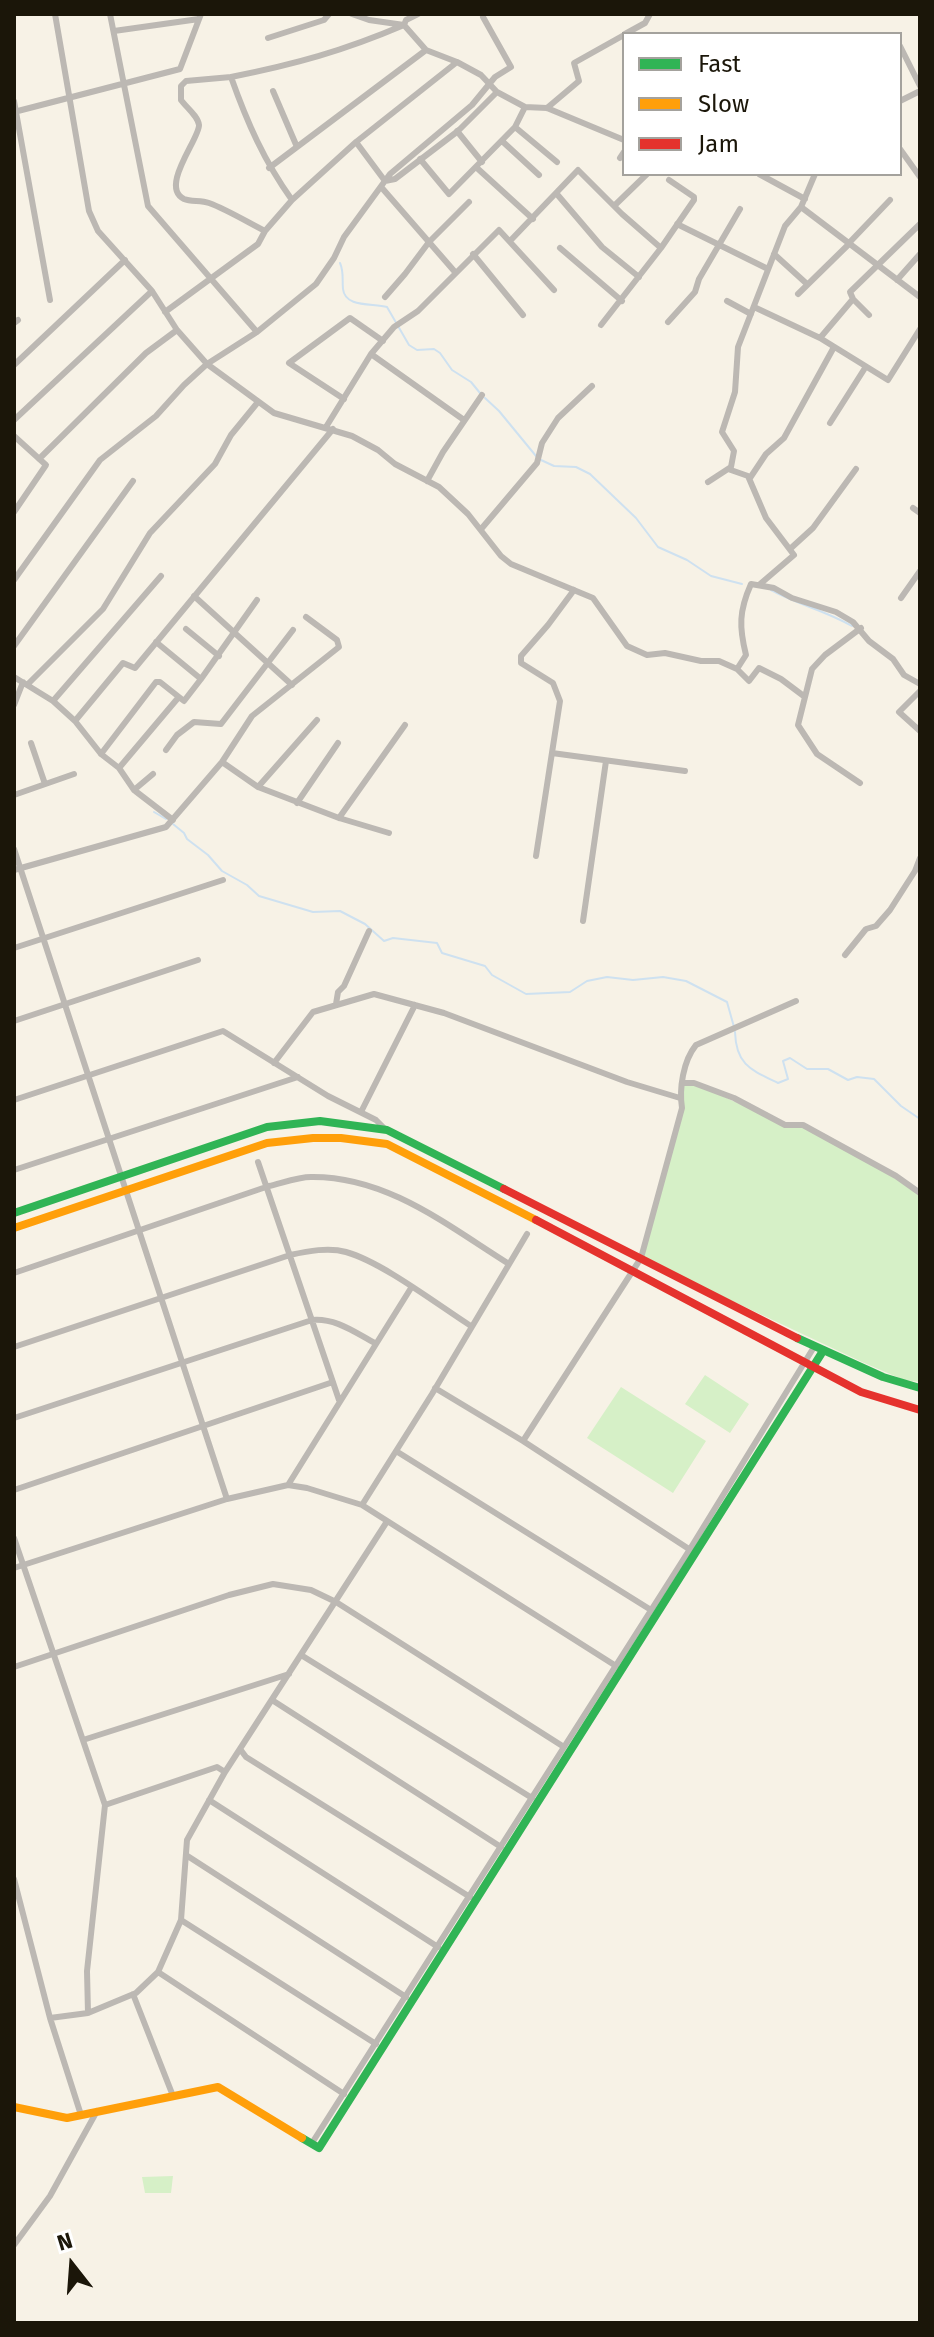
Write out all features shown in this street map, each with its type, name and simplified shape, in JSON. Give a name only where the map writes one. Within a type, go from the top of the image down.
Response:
[{"type":"street","points":[[55,14],[89,211],[98,231],[152,291],[177,330],[207,364],[274,413],[329,428],[364,442],[439,487],[482,528],[501,556],[511,564],[593,598],[627,646],[647,655],[665,653],[701,661],[719,661],[737,669],[749,681],[759,668],[781,679],[805,697]]},
{"type":"street","points":[[110,14],[148,206],[257,332]]},
{"type":"street","points":[[168,14],[170,23]]},
{"type":"street","points":[[268,38],[324,20],[329,14]]},
{"type":"street","points":[[265,231],[207,202],[184,199],[179,195],[178,169],[200,129],[197,118],[181,100],[181,86],[186,81],[231,77],[301,63],[355,46],[404,25],[406,20],[418,14]]},
{"type":"street","points":[[630,32],[645,23],[650,14]]},
{"type":"street","points":[[355,15],[404,25],[426,50],[481,75],[497,92],[525,107],[547,108],[622,139]]},
{"type":"street","points":[[15,112],[182,68],[200,17]]},
{"type":"street","points":[[114,31],[200,17]]},
{"type":"street","points":[[14,580],[100,460],[156,416],[207,364],[257,332],[316,284],[344,237],[390,174],[452,124],[495,77],[511,66],[483,17]]},
{"type":"street","points":[[547,108],[579,81],[574,63],[622,37]]},
{"type":"street","points":[[269,168],[426,50]]},
{"type":"street","points":[[902,50],[920,89],[902,100]]},
{"type":"street","points":[[165,312],[258,244],[265,231],[292,200],[356,142],[457,62]]},
{"type":"street","points":[[231,77],[269,168],[292,200]]},
{"type":"street","points":[[273,91],[297,147]]},
{"type":"street","points":[[384,184],[458,131],[497,92]]},
{"type":"street","points":[[14,101],[50,300]]},
{"type":"street","points":[[415,153],[449,194],[515,127],[525,107]]},
{"type":"street","points":[[452,124],[479,165],[533,219]]},
{"type":"street","points":[[515,127],[557,162]]},
{"type":"street","points":[[502,141],[539,175]]},
{"type":"street","points":[[356,142],[384,184],[455,272]]},
{"type":"street","points":[[902,152],[920,177]]},
{"type":"street","points":[[510,241],[578,170],[661,248]]},
{"type":"street","points":[[614,206],[645,176]]},
{"type":"street","points":[[763,176],[805,199]]},
{"type":"street","points":[[708,482],[728,469],[734,451],[722,432],[735,392],[737,350],[785,226],[801,207],[814,176]]},
{"type":"street","points":[[601,325],[661,248],[694,197],[669,180]]},
{"type":"street","points":[[556,193],[602,247],[639,277]]},
{"type":"street","points":[[798,294],[890,200]]},
{"type":"street","points":[[385,297],[429,242],[469,202]]},
{"type":"street","points":[[801,207],[920,297]]},
{"type":"street","points":[[668,322],[695,292],[699,279],[740,209]]},
{"type":"street","points":[[677,224],[768,269]]},
{"type":"street","points":[[869,315],[850,292],[920,224]]},
{"type":"street","points":[[75,721],[123,663],[135,668],[194,596],[329,428],[371,354],[499,230],[554,290]]},
{"type":"street","points":[[560,248],[622,301]]},
{"type":"street","points":[[473,254],[523,315]]},
{"type":"street","points":[[774,254],[807,284]]},
{"type":"street","points":[[897,280],[920,254]]},
{"type":"street","points":[[14,365],[125,260]]},
{"type":"street","points":[[14,420],[152,291]]},
{"type":"street","points":[[820,338],[853,299]]},
{"type":"street","points":[[727,301],[820,338],[888,380],[920,329]]},
{"type":"street","points":[[344,399],[289,363],[350,318],[383,341]]},
{"type":"street","points":[[39,459],[146,353],[177,330]]},
{"type":"street","points":[[750,478],[766,454],[784,438],[834,347]]},
{"type":"street","points":[[371,354],[464,420]]},
{"type":"street","points":[[830,423],[865,368]]},
{"type":"street","points":[[482,528],[537,463],[542,443],[558,418],[592,386]]},
{"type":"street","points":[[427,481],[482,395]]},
{"type":"street","points":[[14,705],[25,683],[103,609],[150,533],[215,464],[231,435],[258,402]]},
{"type":"street","points":[[14,512],[46,465],[15,440]]},
{"type":"street","points":[[728,469],[750,478],[766,518],[794,556],[759,585]]},
{"type":"street","points":[[790,549],[813,528],[856,469]]},
{"type":"street","points":[[14,646],[133,481]]},
{"type":"street","points":[[913,508],[920,513]]},
{"type":"street","points":[[901,598],[920,571]]},
{"type":"street","points":[[53,701],[161,576]]},
{"type":"street","points":[[737,669],[746,655],[740,630],[745,598],[751,584],[774,588],[792,598],[836,612],[861,628],[869,641],[893,659],[904,675],[920,684]]},
{"type":"street","points":[[536,856],[560,701],[553,683],[520,660],[574,590]]},
{"type":"street","points":[[194,596],[292,685]]},
{"type":"street","points":[[101,754],[156,682],[178,698],[187,700],[257,600]]},
{"type":"street","points":[[17,869],[166,827],[222,762],[252,716],[272,697],[339,647],[337,640],[306,617]]},
{"type":"street","points":[[860,783],[817,754],[798,725],[812,669],[861,628]]},
{"type":"street","points":[[186,629],[219,656]]},
{"type":"street","points":[[166,750],[177,735],[194,722],[221,724],[293,630]]},
{"type":"street","points":[[156,642],[201,679]]},
{"type":"street","points":[[14,677],[53,701],[75,721],[101,754],[119,768],[134,790],[173,820]]},
{"type":"street","points":[[920,691],[899,712],[920,731]]},
{"type":"street","points":[[119,768],[178,698]]},
{"type":"street","points":[[258,787],[317,720]]},
{"type":"street","points":[[339,818],[405,725]]},
{"type":"street","points":[[31,743],[45,784]]},
{"type":"street","points":[[297,803],[338,743]]},
{"type":"street","points":[[552,753],[685,771]]},
{"type":"street","points":[[583,921],[606,761]]},
{"type":"street","points":[[222,762],[258,787],[339,818],[389,833]]},
{"type":"street","points":[[14,795],[74,774]]},
{"type":"street","points":[[134,790],[153,774]]},
{"type":"street","points":[[14,849],[17,869],[227,1499]]},
{"type":"street","points":[[845,955],[866,929],[876,926],[890,910],[920,858]]},
{"type":"street","points":[[14,948],[223,880]]},
{"type":"street","points":[[336,1004],[338,992],[344,986],[369,931]]},
{"type":"street","points":[[14,1021],[198,960]]},
{"type":"street","points":[[274,1063],[313,1012],[374,994],[444,1013],[627,1082],[680,1098]]},
{"type":"street","points":[[523,1441],[641,1258],[682,1108],[682,1083],[691,1051],[696,1045],[796,1001]]},
{"type":"street","points":[[361,1112],[415,1005]]},
{"type":"street","points":[[14,1100],[223,1031],[376,1120],[387,1130]]},
{"type":"street","points":[[14,1170],[298,1077]]},
{"type":"street","points":[[682,1083],[694,1083],[734,1098],[785,1125],[803,1125],[896,1176],[920,1193]]},
{"type":"street","points":[[14,1213],[267,1127],[320,1121],[357,1124],[387,1130],[818,1349],[883,1377],[920,1388]]},
{"type":"street","points":[[14,1228],[267,1143],[305,1137],[344,1137],[387,1144],[634,1270],[861,1392],[920,1410]]},
{"type":"street","points":[[258,1162],[269,1186],[339,1400]]},
{"type":"street","points":[[14,1273],[269,1186],[309,1177],[357,1181],[404,1198],[509,1264]]},
{"type":"street","points":[[362,1505],[527,1234]]},
{"type":"street","points":[[14,1347],[290,1255],[315,1250],[345,1252],[375,1265],[471,1326]]},
{"type":"street","points":[[288,1485],[411,1288]]},
{"type":"street","points":[[14,1418],[312,1320],[340,1323],[375,1343]]},
{"type":"street","points":[[315,2146],[818,1349]]},
{"type":"street","points":[[14,1490],[333,1382]]},
{"type":"street","points":[[435,1388],[693,1551]]},
{"type":"street","points":[[396,1451],[651,1610]]},
{"type":"street","points":[[14,1568],[227,1499],[288,1485],[325,1492],[362,1505],[619,1668]]},
{"type":"street","points":[[50,2018],[88,2013],[133,1994],[158,1972],[181,1920],[187,1840],[225,1772],[386,1523]]},
{"type":"street","points":[[14,1538],[105,1805],[87,1971],[88,2013]]},
{"type":"street","points":[[315,2146],[344,2094],[564,1747],[619,1668],[651,1610],[693,1551]]},
{"type":"street","points":[[14,1667],[229,1595],[273,1584],[311,1590],[336,1602],[564,1747]]},
{"type":"street","points":[[301,1655],[532,1798]]},
{"type":"street","points":[[83,1740],[289,1674]]},
{"type":"street","points":[[272,1700],[501,1847]]},
{"type":"street","points":[[240,1749],[246,1757],[470,1897]]},
{"type":"street","points":[[105,1805],[217,1767],[225,1772]]},
{"type":"street","points":[[209,1800],[438,1947]]},
{"type":"street","points":[[186,1855],[406,1997]]},
{"type":"street","points":[[14,1879],[50,2018],[81,2115]]},
{"type":"street","points":[[181,1920],[376,2044]]},
{"type":"street","points":[[158,1972],[344,2094]]},
{"type":"street","points":[[133,1994],[173,2096]]},
{"type":"street","points":[[14,2107],[67,2118],[218,2087],[315,2146]]},
{"type":"street","points":[[14,2245],[50,2196],[97,2111]]},
{"type":"green space","points":[[682,1083],[694,1083],[785,1125],[803,1125],[920,1193],[920,1382],[904,1380],[862,1362],[641,1258],[682,1108]]},
{"type":"green space","points":[[705,1375],[749,1404],[730,1433],[685,1404]]},
{"type":"green space","points":[[621,1387],[706,1441],[673,1493],[587,1438]]},
{"type":"green space","points":[[173,2176],[171,2193],[145,2193],[142,2177]]},
{"type":"waterway","points":[[340,263],[343,289],[349,299],[360,304],[387,307],[409,345],[417,350],[434,349],[440,353],[452,370],[471,382],[480,393]]},
{"type":"waterway","points":[[485,398],[536,456]]},
{"type":"waterway","points":[[541,460],[554,466],[576,467],[590,474],[636,518],[658,547],[687,560],[711,576],[742,584]]},
{"type":"waterway","points":[[771,590],[852,626]]},
{"type":"waterway","points":[[154,812],[166,819]]},
{"type":"waterway","points":[[173,824],[222,871],[259,896],[313,912],[340,911],[365,924],[384,941],[393,938],[437,943],[442,953],[485,966],[492,975],[526,994],[570,992],[587,981],[607,977],[633,980],[663,977],[686,981],[727,1002],[734,1027]]},
{"type":"waterway","points":[[735,1032],[738,1052],[747,1065],[778,1083],[788,1079],[783,1061],[790,1058],[807,1069],[828,1069],[848,1080],[857,1077],[874,1079],[901,1106],[920,1119]]},
{"type":"traffic: fast","points":[[14,1213],[267,1127],[320,1121],[387,1130],[504,1189]]},
{"type":"traffic: fast","points":[[797,1338],[883,1377],[920,1388]]},
{"type":"traffic: fast","points":[[302,2138],[319,2148],[823,1351]]},
{"type":"traffic: slow","points":[[14,1228],[267,1143],[313,1138],[387,1144],[536,1220]]},
{"type":"traffic: slow","points":[[14,2107],[67,2118],[218,2087],[302,2138]]},
{"type":"traffic: jam","points":[[504,1189],[797,1338]]},
{"type":"traffic: jam","points":[[536,1220],[861,1392],[920,1410]]}]
